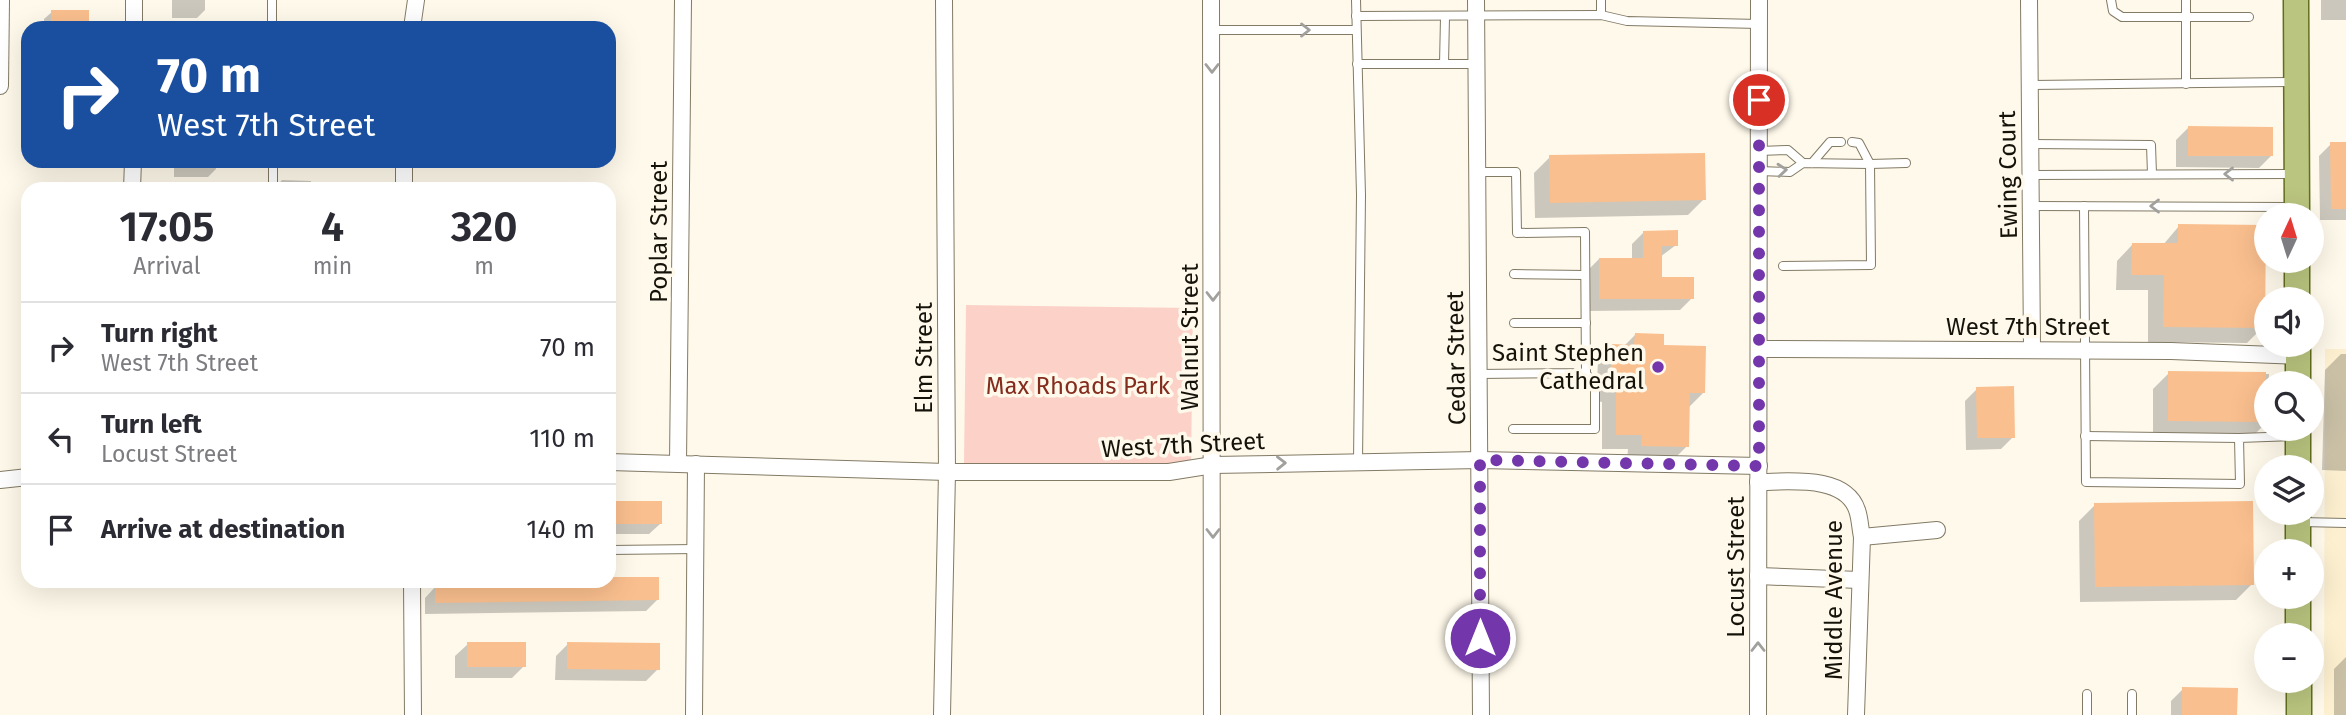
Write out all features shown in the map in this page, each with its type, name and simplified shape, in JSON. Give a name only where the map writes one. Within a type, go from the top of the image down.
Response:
[{"type":"main road","points":[[2296,0],[2297,203]]},
{"type":"main road","points":[[2299,693],[2299,715]]},
{"type":"street","points":[[0,86],[1,0]]},
{"type":"street","points":[[134,0],[134,21]]},
{"type":"street","points":[[413,21],[416,0]]},
{"type":"street","name":"Poplar Street","points":[[678,463],[683,0]]},
{"type":"street","name":"Elm Street","points":[[942,715],[947,472],[944,0]]},
{"type":"street","name":"Walnut Street","points":[[1211,0],[1212,715]]},
{"type":"street","name":"Cedar Street","points":[[1476,0],[1481,715]]},
{"type":"street","name":"Locust Street","points":[[1758,715],[1759,0]]},
{"type":"street","name":"Ewing Court","points":[[2029,0],[2032,349]]},
{"type":"street","name":"West 7th Street","points":[[1759,349],[2254,351]]},
{"type":"street","name":"West 7th Street","points":[[616,462],[947,472],[1169,472],[1213,464],[1480,460],[1758,474]]},
{"type":"street","points":[[694,715],[696,464]]},
{"type":"street","name":"Middle Avenue","points":[[1758,474],[1837,488],[1857,510],[1862,537],[1856,715]]},
{"type":"street","points":[[0,480],[21,478]]},
{"type":"street","points":[[1862,537],[1937,530]]},
{"type":"street","points":[[1758,576],[1859,580]]},
{"type":"street","points":[[412,588],[413,715]]},
{"type":"lane","points":[[272,0],[272,21]]},
{"type":"lane","points":[[1356,0],[1361,247],[1358,462]]},
{"type":"lane","points":[[1601,0],[1601,15]]},
{"type":"lane","points":[[2111,0],[2116,16],[2249,17]]},
{"type":"lane","points":[[2186,0],[2186,83]]},
{"type":"lane","points":[[1356,16],[1476,18],[1601,15],[1627,21],[1759,24]]},
{"type":"lane","points":[[1444,64],[1446,17]]},
{"type":"lane","points":[[1212,30],[1356,30]]},
{"type":"lane","points":[[1357,64],[1476,64]]},
{"type":"lane","points":[[2029,85],[2296,82]]},
{"type":"lane","points":[[1759,171],[1790,172],[1808,163],[1830,142],[1841,142]]},
{"type":"lane","points":[[1783,266],[1871,265],[1870,164],[1859,143],[1852,142]]},
{"type":"lane","points":[[2030,144],[2151,145],[2152,174]]},
{"type":"lane","points":[[1759,151],[1788,150],[1808,163],[1906,163]]},
{"type":"lane","points":[[1477,172],[1516,172],[1517,233],[1585,232],[1586,373],[1595,388],[1595,429],[1513,429]]},
{"type":"lane","points":[[2030,175],[2297,174]]},
{"type":"lane","points":[[2031,206],[2254,210]]},
{"type":"lane","points":[[2084,206],[2086,482],[2240,484],[2239,438]]},
{"type":"lane","points":[[1514,274],[1585,275]]},
{"type":"lane","points":[[1514,323],[1586,323]]},
{"type":"lane","points":[[1478,374],[1586,373]]},
{"type":"lane","points":[[2085,436],[2254,436]]},
{"type":"lane","points":[[2324,520],[2346,523]]},
{"type":"lane","points":[[616,550],[696,549]]},
{"type":"lane","points":[[2087,694],[2087,715]]},
{"type":"lane","points":[[2132,694],[2132,715]]},
{"type":"shaded area","points":[[2325,349],[2346,349],[2346,715],[2324,715]]},
{"type":"green space","name":"Max Rhoads Park","points":[[966,305],[1193,308],[1191,467],[964,465]]},
{"type":"building","points":[[51,10],[89,10],[89,21],[51,21]]},
{"type":"building","points":[[2188,126],[2273,127],[2273,156],[2188,156]]},
{"type":"building","points":[[2330,142],[2346,142],[2346,209],[2331,209]]},
{"type":"building","points":[[1705,153],[1706,200],[1550,203],[1549,155]]},
{"type":"building","points":[[2178,224],[2254,225],[2254,273],[2266,273],[2265,287],[2254,287],[2254,328],[2163,327],[2164,275],[2131,275],[2132,243],[2178,243]]},
{"type":"building","points":[[1678,230],[1678,246],[1662,246],[1662,277],[1694,277],[1694,299],[1599,299],[1599,258],[1643,258],[1643,231]]},
{"type":"building","points":[[1635,333],[1664,334],[1664,345],[1706,346],[1705,393],[1690,393],[1689,447],[1641,446],[1642,435],[1616,435],[1616,388],[1610,387],[1612,344],[1634,345]]},
{"type":"building","points":[[2168,371],[2254,372],[2254,422],[2168,421]]},
{"type":"building","points":[[2014,386],[2015,438],[1977,438],[1976,387]]},
{"type":"building","points":[[616,501],[662,501],[662,524],[616,524]]},
{"type":"building","points":[[2253,501],[2254,585],[2095,587],[2094,503]]},
{"type":"building","points":[[616,577],[659,577],[659,600],[435,603],[435,588],[616,588]]},
{"type":"building","points":[[467,642],[526,642],[526,667],[467,667]]},
{"type":"building","points":[[567,642],[660,643],[660,670],[567,669]]},
{"type":"building","points":[[2182,687],[2238,688],[2237,715],[2182,715]]},
{"type":"place","name":"Saint Stephen Cathedral","points":[[1658,367]]},
{"type":"route","points":[[1480,638],[1480,460],[1759,466],[1759,100]]}]
